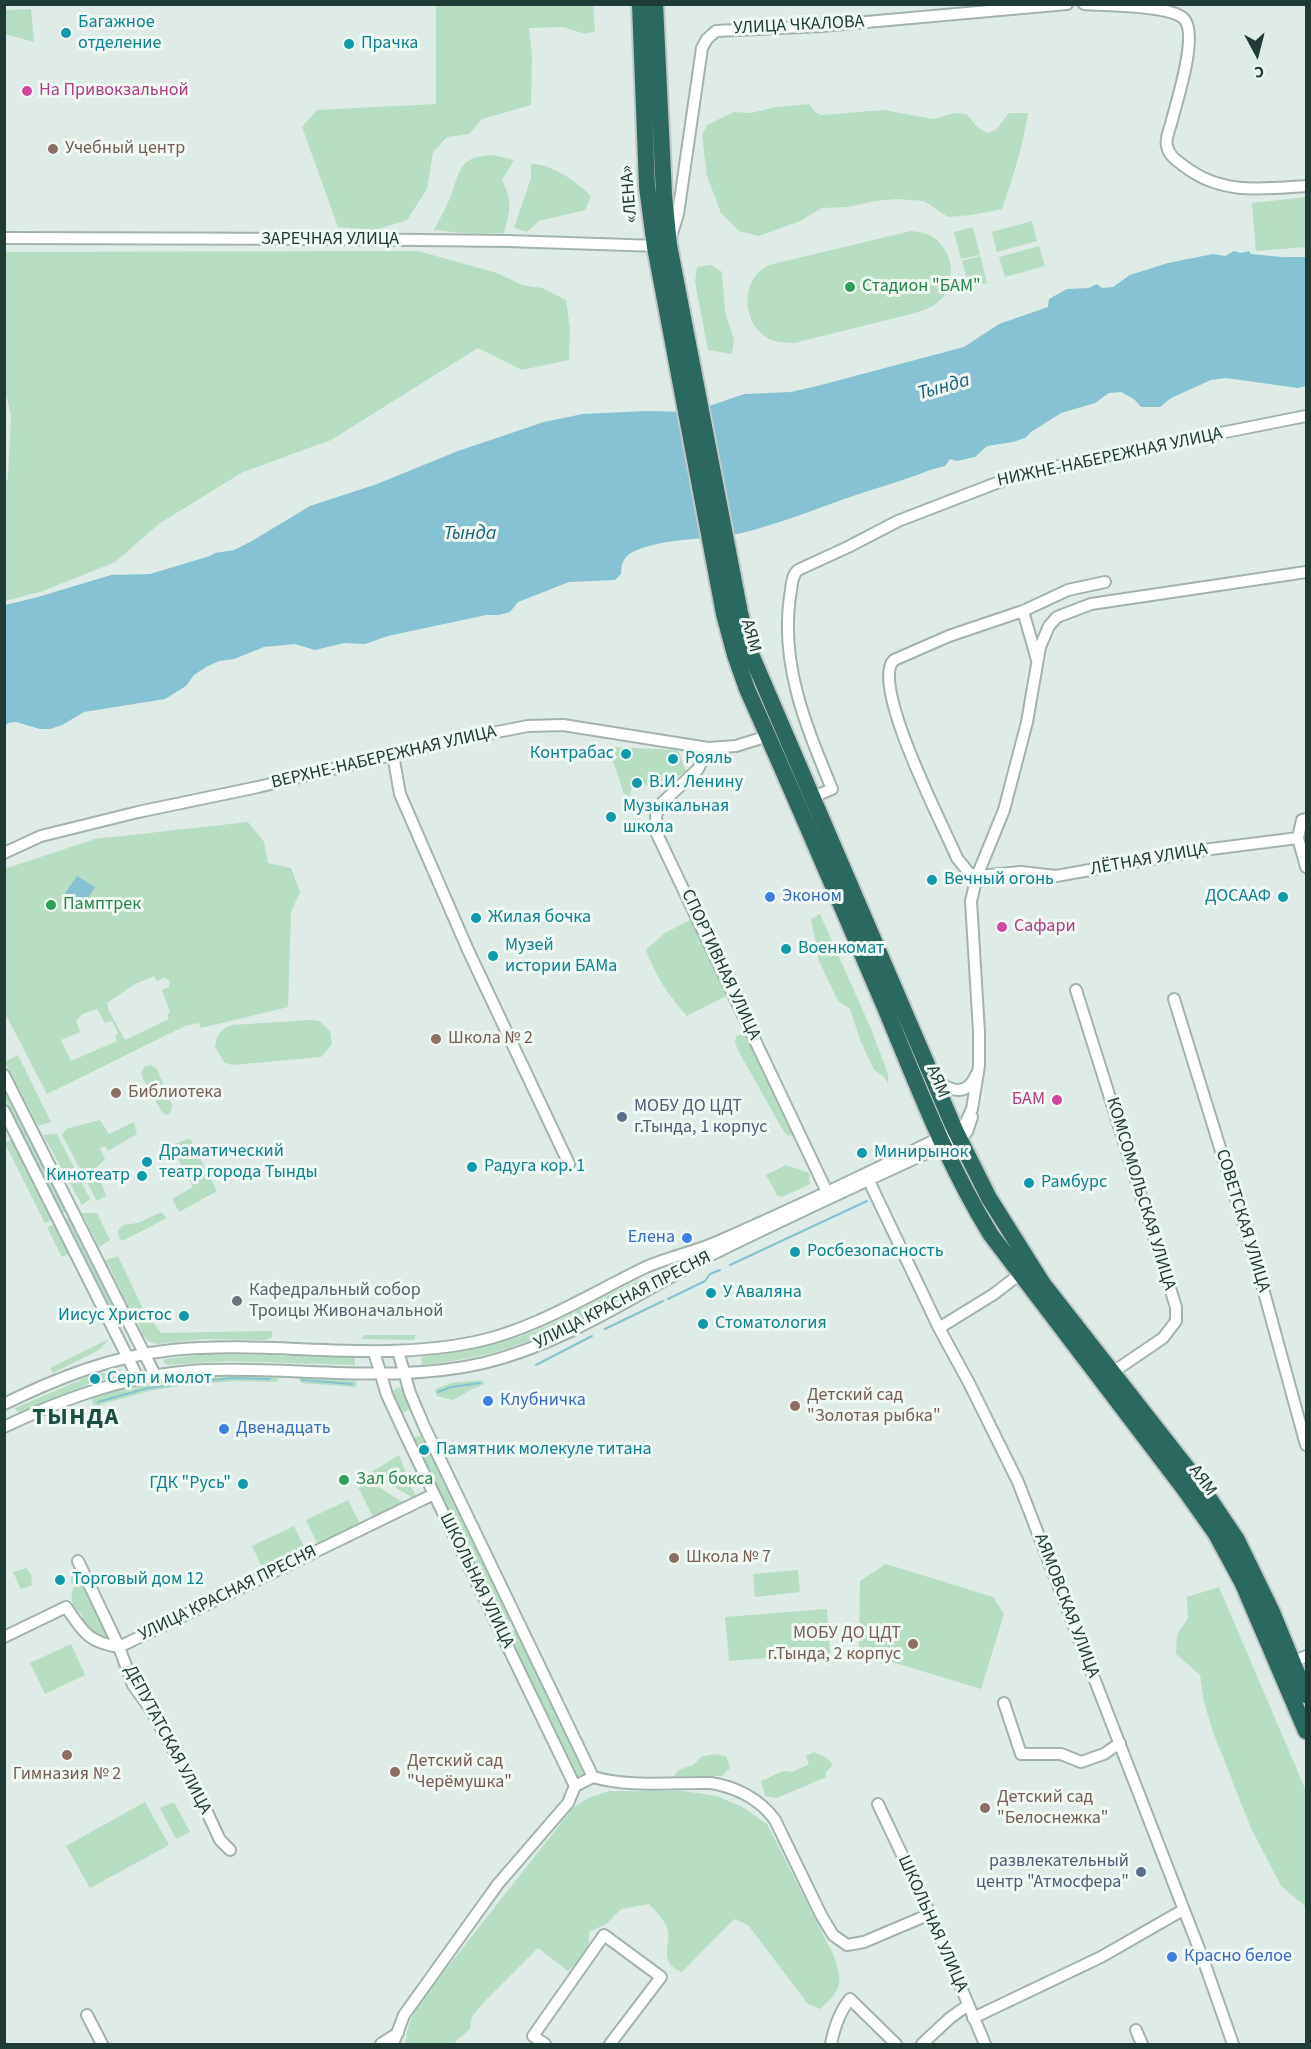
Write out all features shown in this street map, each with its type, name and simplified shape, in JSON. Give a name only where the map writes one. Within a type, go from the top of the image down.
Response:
[{"type":"highway","name":"«ЛЕНА»","points":[[640,4],[647,188],[662,246],[687,376]]},
{"type":"highway","name":"«ЛЕНА»","points":[[655,4],[664,195],[662,246]]},
{"type":"highway","name":"АЯМ","points":[[687,376],[727,583],[735,655],[941,1142],[985,1225],[1216,1534],[1244,1584],[1306,1731]]},
{"type":"highway","name":"АЯМ","points":[[727,583],[750,652],[957,1134],[989,1198],[1039,1277],[1198,1482],[1237,1540],[1300,1659],[1306,1695]]},
{"type":"street","name":"УЛИЦА ЧКАЛОВА","points":[[662,246],[678,214],[702,48],[707,39],[716,31],[822,26],[1067,4]]},
{"type":"street","points":[[1084,4],[1164,10],[1181,16],[1186,21],[1189,42],[1185,67],[1166,144],[1171,156],[1205,181],[1230,188],[1306,186]]},
{"type":"street","name":"ЗАРЕЧНАЯ УЛИЦА","points":[[4,238],[437,240],[662,246]]},
{"type":"street","name":"НИЖНЕ-НАБЕРЕЖНАЯ УЛИЦА","points":[[813,797],[831,789],[800,709],[789,654],[788,611],[793,577],[798,570],[848,548],[898,521],[1012,477],[1075,462],[1306,416]]},
{"type":"street","points":[[941,1142],[957,1134],[967,1121],[975,1099],[979,1066],[979,1032],[971,901],[977,876],[1004,810],[1027,722],[1044,635],[1049,626],[1057,617],[1091,603],[1306,572]]},
{"type":"street","points":[[977,876],[969,873],[957,858],[904,741],[888,669],[894,660],[927,646],[1023,611],[1068,590],[1106,582]]},
{"type":"street","points":[[1023,611],[1038,662]]},
{"type":"street","name":"ВЕРХНЕ-НАБЕРЕЖНАЯ УЛИЦА","points":[[4,854],[41,836],[138,812],[528,726],[563,725],[708,748],[736,746],[768,736]]},
{"type":"street","name":"СПОРТИВНАЯ УЛИЦА","points":[[708,748],[698,769],[662,802],[656,815],[657,834],[827,1192]]},
{"type":"street","points":[[393,755],[400,794],[468,951],[569,1164]]},
{"type":"street","points":[[1306,819],[1302,820],[1298,838],[1306,867]]},
{"type":"street","name":"ЛЁТНАЯ УЛИЦА","points":[[977,876],[1021,872],[1056,876],[1203,850],[1298,838]]},
{"type":"street","name":"КОМСОМОЛЬСКАЯ УЛИЦА","points":[[1076,990],[1176,1307],[1176,1321],[1163,1338],[1113,1372]]},
{"type":"street","name":"СОВЕТСКАЯ УЛИЦА","points":[[1174,999],[1259,1274],[1306,1445]]},
{"type":"street","points":[[931,1072],[947,1087],[960,1090],[971,1085],[979,1066]]},
{"type":"street","points":[[4,1075],[155,1375]]},
{"type":"street","points":[[4,1111],[138,1378]]},
{"type":"street","name":"УЛИЦА КРАСНАЯ ПРЕСНЯ","points":[[4,1427],[82,1394],[155,1375],[209,1370],[404,1374],[466,1367],[527,1350],[625,1304],[719,1251],[869,1181],[941,1142]]},
{"type":"street","name":"УЛИЦА КРАСНАЯ ПРЕСНЯ","points":[[4,1404],[75,1373],[144,1354],[229,1348],[398,1351],[450,1347],[505,1334],[542,1319],[647,1267],[715,1242],[941,1142]]},
{"type":"street","name":"АЯМОВСКАЯ УЛИЦА","points":[[869,1181],[939,1328],[1018,1482],[1203,1959],[1233,2044]]},
{"type":"street","points":[[939,1328],[994,1294],[1020,1274]]},
{"type":"street","points":[[121,1346],[137,1339]]},
{"type":"street","name":"ШКОЛЬНАЯ УЛИЦА","points":[[398,1351],[404,1374],[424,1426],[593,1777]]},
{"type":"street","name":"ШКОЛЬНАЯ УЛИЦА","points":[[375,1352],[387,1395],[575,1786]]},
{"type":"street","points":[[405,1434],[424,1426]]},
{"type":"street","name":"УЛИЦА КРАСНАЯ ПРЕСНЯ","points":[[119,1647],[434,1494]]},
{"type":"street","name":"ДЕПУТАТСКАЯ УЛИЦА","points":[[78,1562],[119,1647],[133,1684],[151,1710],[200,1797],[220,1840],[230,1850]]},
{"type":"street","points":[[4,1637],[66,1607],[84,1632],[100,1644],[119,1647]]},
{"type":"street","points":[[501,1631],[518,1623]]},
{"type":"street","points":[[1004,1703],[1021,1754],[1061,1754],[1081,1762],[1104,1754],[1120,1743]]},
{"type":"street","points":[[393,2044],[404,2015],[498,1884],[568,1803],[575,1786],[593,1777],[611,1782],[628,1783],[711,1783],[723,1785],[754,1799],[768,1809],[775,1820],[833,1935],[847,1945],[864,1942],[930,1914]]},
{"type":"street","name":"ШКОЛЬНАЯ УЛИЦА","points":[[878,1804],[930,1914],[985,2044]]},
{"type":"street","points":[[973,2018],[1101,1957],[1183,1910]]},
{"type":"street","points":[[545,2044],[533,2036],[604,1935],[661,1977],[610,2044]]},
{"type":"street","points":[[831,2044],[833,2032],[850,1999],[896,2044]]},
{"type":"street","points":[[922,2044],[968,2005]]},
{"type":"street","points":[[87,2015],[102,2044]]},
{"type":"street","points":[[1136,2030],[1142,2044]]},
{"type":"street","points":[[381,2044],[398,2033]]},
{"type":"street","points":[[398,2033],[401,2044]]},
{"type":"green space","points":[[436,5],[593,5],[595,31],[585,34],[563,27],[529,28],[532,57],[531,105],[482,119],[469,134],[447,137],[433,152],[427,189],[407,220],[374,230],[338,227],[302,127],[317,110],[436,104]]},
{"type":"green space","points":[[31,9],[34,42],[5,34],[5,10]]},
{"type":"green space","points":[[809,104],[815,112],[821,115],[883,110],[934,119],[955,113],[967,114],[976,126],[987,133],[996,130],[1009,113],[1028,113],[1017,161],[1002,209],[948,217],[924,201],[897,199],[848,207],[822,208],[800,221],[759,236],[739,231],[721,213],[707,176],[702,135],[707,125],[734,112],[751,113],[776,107]]},
{"type":"green space","points":[[493,155],[514,160],[502,180],[508,194],[509,206],[504,233],[472,234],[434,230],[448,204],[463,165],[474,158]]},
{"type":"green space","points":[[531,164],[555,170],[585,190],[591,196],[585,210],[539,221],[527,232],[514,228],[531,178]]},
{"type":"green space","points":[[1306,197],[1306,247],[1256,251],[1252,203]]},
{"type":"green space","points":[[1032,221],[1037,241],[997,252],[992,232]]},
{"type":"green space","points":[[973,227],[980,255],[961,259],[954,232]]},
{"type":"green space","name":"Стадион \"БАМ\"","points":[[911,231],[934,238],[942,245],[950,263],[950,283],[947,292],[933,306],[915,313],[794,343],[769,339],[759,332],[750,316],[749,289],[757,274],[769,265]]},
{"type":"green space","points":[[1039,246],[1045,266],[1005,277],[999,257]]},
{"type":"green space","points":[[418,251],[497,273],[522,285],[542,288],[566,300],[570,328],[569,360],[522,370],[478,348],[331,440],[243,472],[160,523],[115,562],[43,591],[5,601],[4,485],[8,478],[11,415],[4,385],[5,252]]},
{"type":"green space","points":[[980,256],[987,283],[969,288],[962,261]]},
{"type":"green space","points":[[711,265],[722,272],[725,312],[734,340],[732,354],[708,350],[695,282],[697,267]]},
{"type":"green space","points":[[614,747],[678,750],[686,771],[669,783],[650,786],[637,777],[634,778],[630,796],[624,794],[610,752]]},
{"type":"green space","points":[[248,822],[264,842],[268,863],[291,868],[300,892],[291,912],[288,1007],[201,1028],[199,1023],[185,1026],[47,1094],[5,1013],[4,869],[95,839]],"holes":[[[154,976],[157,981],[165,977],[170,982],[169,987],[162,990],[170,1012],[167,1015],[169,1019],[125,1040],[107,1003],[135,984]],[[97,1009],[105,1023],[112,1021],[118,1033],[115,1037],[117,1041],[71,1061],[61,1040],[80,1032],[76,1021],[82,1014]]]},
{"type":"green space","points":[[820,914],[871,1029],[888,1074],[888,1084],[884,1077],[874,1070],[861,1042],[850,1009],[838,1001],[819,961],[811,919]]},
{"type":"green space","points":[[690,920],[728,995],[687,1016],[663,985],[646,950],[665,933]]},
{"type":"green space","points":[[319,1021],[330,1031],[332,1044],[321,1057],[232,1065],[224,1062],[215,1047],[220,1033],[232,1025]]},
{"type":"green space","points":[[745,1033],[795,1135],[788,1136],[784,1132],[739,1052],[735,1043],[736,1036]]},
{"type":"green space","points":[[18,1055],[51,1122],[38,1126],[5,1062]]},
{"type":"green space","points":[[151,1065],[157,1069],[172,1105],[169,1114],[166,1115],[162,1112],[141,1073],[145,1066]]},
{"type":"green space","points":[[4,1086],[68,1211],[63,1213],[5,1099]]},
{"type":"green space","points":[[100,1120],[109,1134],[134,1122],[137,1134],[108,1151],[105,1146],[100,1148],[105,1159],[96,1168],[106,1196],[97,1201],[62,1135],[66,1129]]},
{"type":"green space","points":[[57,1134],[90,1199],[82,1205],[43,1135]]},
{"type":"green space","points":[[15,1138],[55,1219],[45,1223],[5,1143]]},
{"type":"green space","points":[[190,1138],[217,1191],[179,1212],[172,1199],[193,1187],[171,1146]]},
{"type":"green space","points":[[786,1165],[809,1173],[810,1184],[782,1197],[777,1195],[766,1175]]},
{"type":"green space","points":[[161,1212],[167,1218],[122,1241],[119,1238],[118,1230],[123,1225],[138,1223]]},
{"type":"green space","points":[[82,1213],[97,1213],[110,1240],[99,1247]]},
{"type":"green space","points":[[71,1217],[125,1324],[120,1327],[66,1219]]},
{"type":"green space","points":[[57,1223],[72,1252],[62,1257],[47,1227]]},
{"type":"green space","points":[[118,1256],[144,1311],[133,1316],[106,1260]]},
{"type":"green space","points":[[647,1277],[648,1282],[535,1339],[483,1355],[422,1365],[421,1357],[485,1346],[532,1332]]},
{"type":"green space","points":[[150,1318],[161,1333],[272,1331],[272,1337],[265,1340],[204,1339],[157,1344],[148,1341],[138,1323]]},
{"type":"green space","points":[[363,1335],[415,1335],[415,1340],[363,1339]]},
{"type":"green space","points":[[109,1339],[99,1350],[53,1373],[50,1368]]},
{"type":"green space","points":[[210,1354],[355,1357],[355,1365],[227,1361],[167,1365],[163,1362],[165,1359]]},
{"type":"green space","points":[[119,1369],[121,1375],[91,1383],[18,1413],[15,1408],[85,1378]]},
{"type":"green space","points":[[224,1373],[278,1374],[280,1377],[276,1382],[234,1381],[193,1385],[184,1380],[184,1377]]},
{"type":"green space","points":[[303,1376],[356,1381],[357,1384],[356,1387],[301,1383],[299,1378]]},
{"type":"green space","points":[[179,1378],[180,1386],[149,1391],[99,1405],[94,1405],[91,1398],[147,1382]]},
{"type":"green space","points":[[481,1380],[485,1384],[453,1400],[437,1396],[435,1389],[452,1383]]},
{"type":"green space","points":[[398,1387],[404,1390],[411,1409],[402,1413],[392,1392]]},
{"type":"green space","points":[[417,1436],[425,1439],[511,1618],[509,1622],[500,1619],[415,1444],[414,1438]]},
{"type":"green space","points":[[399,1455],[417,1500],[370,1473]]},
{"type":"green space","points":[[365,1478],[405,1504],[374,1519],[356,1483]]},
{"type":"green space","points":[[348,1500],[360,1524],[318,1545],[306,1520]]},
{"type":"green space","points":[[294,1526],[306,1551],[264,1571],[252,1546]]},
{"type":"green space","points":[[886,1564],[993,1597],[1004,1614],[981,1689],[859,1652],[860,1581]]},
{"type":"green space","points":[[26,1568],[31,1574],[32,1585],[21,1589],[13,1572]]},
{"type":"green space","points":[[798,1570],[800,1592],[755,1597],[753,1574]]},
{"type":"green space","points":[[81,1572],[107,1627],[108,1640],[102,1642],[84,1625],[82,1614],[73,1605],[74,1586],[71,1576]]},
{"type":"green space","points":[[1219,1587],[1306,1791],[1306,1907],[1281,1886],[1251,1828],[1213,1732],[1204,1702],[1200,1675],[1176,1654],[1177,1635],[1188,1618],[1187,1597]]},
{"type":"green space","points":[[827,1609],[830,1653],[729,1661],[725,1617]]},
{"type":"green space","points":[[514,1630],[518,1632],[585,1770],[583,1778],[576,1776],[509,1638],[509,1633]]},
{"type":"green space","points":[[71,1644],[85,1675],[45,1694],[30,1663]]},
{"type":"green space","points":[[814,1752],[827,1758],[833,1765],[826,1772],[826,1777],[777,1798],[765,1796],[761,1781],[783,1771],[792,1772],[809,1764],[806,1756]]},
{"type":"green space","points":[[714,1754],[726,1756],[730,1768],[722,1776],[674,1776],[678,1770],[693,1765],[701,1757]]},
{"type":"green space","points":[[609,1791],[683,1791],[716,1796],[741,1806],[767,1824],[834,1956],[839,1973],[839,1985],[833,1996],[820,2009],[808,2004],[748,1925],[734,1919],[682,1972],[674,1968],[667,1958],[667,1927],[649,1904],[621,1909],[606,1924],[589,1932],[588,1952],[568,1971],[538,1948],[487,1999],[472,2016],[470,2029],[453,2044],[405,2044],[408,2027],[416,2007],[573,1808],[588,1798]]},
{"type":"green space","points":[[145,1802],[169,1845],[90,1888],[66,1846]]},
{"type":"green space","points":[[174,1802],[190,1832],[176,1839],[160,1808]]},
{"type":"water","name":"Тында","points":[[1234,251],[1241,253],[1249,251],[1251,254],[1282,257],[1306,257],[1306,386],[1298,388],[1226,378],[1211,380],[1171,398],[1160,407],[1141,407],[1134,399],[1121,392],[1109,393],[1095,403],[1061,413],[1025,438],[987,446],[975,457],[957,461],[950,459],[945,466],[746,532],[664,543],[637,550],[624,559],[621,574],[615,580],[569,582],[518,602],[510,612],[388,636],[365,644],[344,643],[315,650],[295,644],[264,647],[206,667],[194,675],[186,686],[165,699],[84,712],[50,729],[40,729],[16,722],[8,723],[5,727],[5,605],[111,575],[150,574],[215,553],[234,550],[310,506],[377,484],[458,451],[544,422],[583,414],[645,411],[692,412],[744,394],[791,392],[821,385],[964,347],[999,324],[1048,307],[1049,299],[1067,289],[1089,288],[1097,284],[1102,288],[1113,287],[1130,275],[1168,263],[1213,254],[1225,256]]},
{"type":"water","points":[[77,876],[95,887],[84,905],[65,893]]},
{"type":"waterway","points":[[730,1265],[867,1201]]},
{"type":"waterway","points":[[668,1299],[705,1281],[710,1274],[720,1270]]},
{"type":"waterway","points":[[605,1329],[663,1301]]},
{"type":"waterway","points":[[536,1365],[592,1336]]},
{"type":"waterway","points":[[192,1382],[233,1378],[270,1379]]},
{"type":"waterway","points":[[302,1380],[352,1384]]},
{"type":"waterway","points":[[438,1392],[451,1387],[480,1383]]},
{"type":"waterway","points":[[98,1402],[144,1389],[175,1384]]},
{"type":"place","name":"Багажное отделение","points":[[66,33]]},
{"type":"place","name":"Прачка","points":[[349,44]]},
{"type":"place","name":"На Привокзальной","points":[[27,91]]},
{"type":"place","name":"Учебный центр","points":[[53,149]]},
{"type":"place","name":"Стадион \"БАМ\"","points":[[850,287]]},
{"type":"place","name":"Контрабас","points":[[626,754]]},
{"type":"place","name":"Рояль","points":[[673,759]]},
{"type":"place","name":"В.И. Ленину","points":[[637,783]]},
{"type":"place","name":"Музыкальная школа","points":[[611,817]]},
{"type":"place","name":"Вечный огонь","points":[[932,880]]},
{"type":"place","name":"Эконом","points":[[770,897]]},
{"type":"place","name":"ДОСААФ","points":[[1283,897]]},
{"type":"place","name":"Памптрек","points":[[51,905]]},
{"type":"place","name":"Жилая бочка","points":[[476,918]]},
{"type":"place","name":"Сафари","points":[[1002,927]]},
{"type":"place","name":"Военкомат","points":[[786,949]]},
{"type":"place","name":"Музей истории БАМа","points":[[493,956]]},
{"type":"place","name":"Школа № 2","points":[[436,1039]]},
{"type":"place","name":"Библиотека","points":[[116,1093]]},
{"type":"place","name":"БАМ","points":[[1057,1100]]},
{"type":"place","name":"МОБУ ДО ЦДТ г.Тында, 1 корпус","points":[[622,1117]]},
{"type":"place","name":"Минирынок","points":[[862,1153]]},
{"type":"place","name":"Драматический театр города Тынды","points":[[147,1162]]},
{"type":"place","name":"Радуга кор. 1","points":[[472,1167]]},
{"type":"place","name":"Кинотеатр","points":[[142,1176]]},
{"type":"place","name":"Рамбурс","points":[[1029,1183]]},
{"type":"place","name":"Елена","points":[[687,1238]]},
{"type":"place","name":"Росбезопасность","points":[[795,1252]]},
{"type":"place","name":"У Аваляна","points":[[711,1293]]},
{"type":"place","name":"Кафедральный собор Троицы Живоначальной","points":[[237,1301]]},
{"type":"place","name":"Иисус Христос","points":[[184,1316]]},
{"type":"place","name":"Стоматология","points":[[703,1324]]},
{"type":"place","name":"Серп и молот","points":[[95,1379]]},
{"type":"place","name":"Клубничка","points":[[488,1401]]},
{"type":"place","name":"Детский сад \"Золотая рыбка\"","points":[[795,1406]]},
{"type":"place","name":"Двенадцать","points":[[224,1429]]},
{"type":"place","name":"Памятник молекуле титана","points":[[424,1450]]},
{"type":"place","name":"Зал бокса","points":[[344,1480]]},
{"type":"place","name":"ГДК \"Русь\"","points":[[243,1484]]},
{"type":"place","name":"Школа № 7","points":[[674,1558]]},
{"type":"place","name":"Торговый дом 12","points":[[60,1580]]},
{"type":"place","name":"МОБУ ДО ЦДТ г.Тында, 2 корпус","points":[[913,1644]]},
{"type":"place","name":"Гимназия № 2","points":[[67,1755]]},
{"type":"place","name":"Детский сад \"Черёмушка\"","points":[[395,1772]]},
{"type":"place","name":"Детский сад \"Белоснежка\"","points":[[985,1808]]},
{"type":"place","name":"развлекательный центр \"Атмосфера\"","points":[[1141,1872]]},
{"type":"place","name":"Красно белое","points":[[1172,1957]]},
{"type":"district","name":"ТЫНДА","points":[[76,1419]]}]
